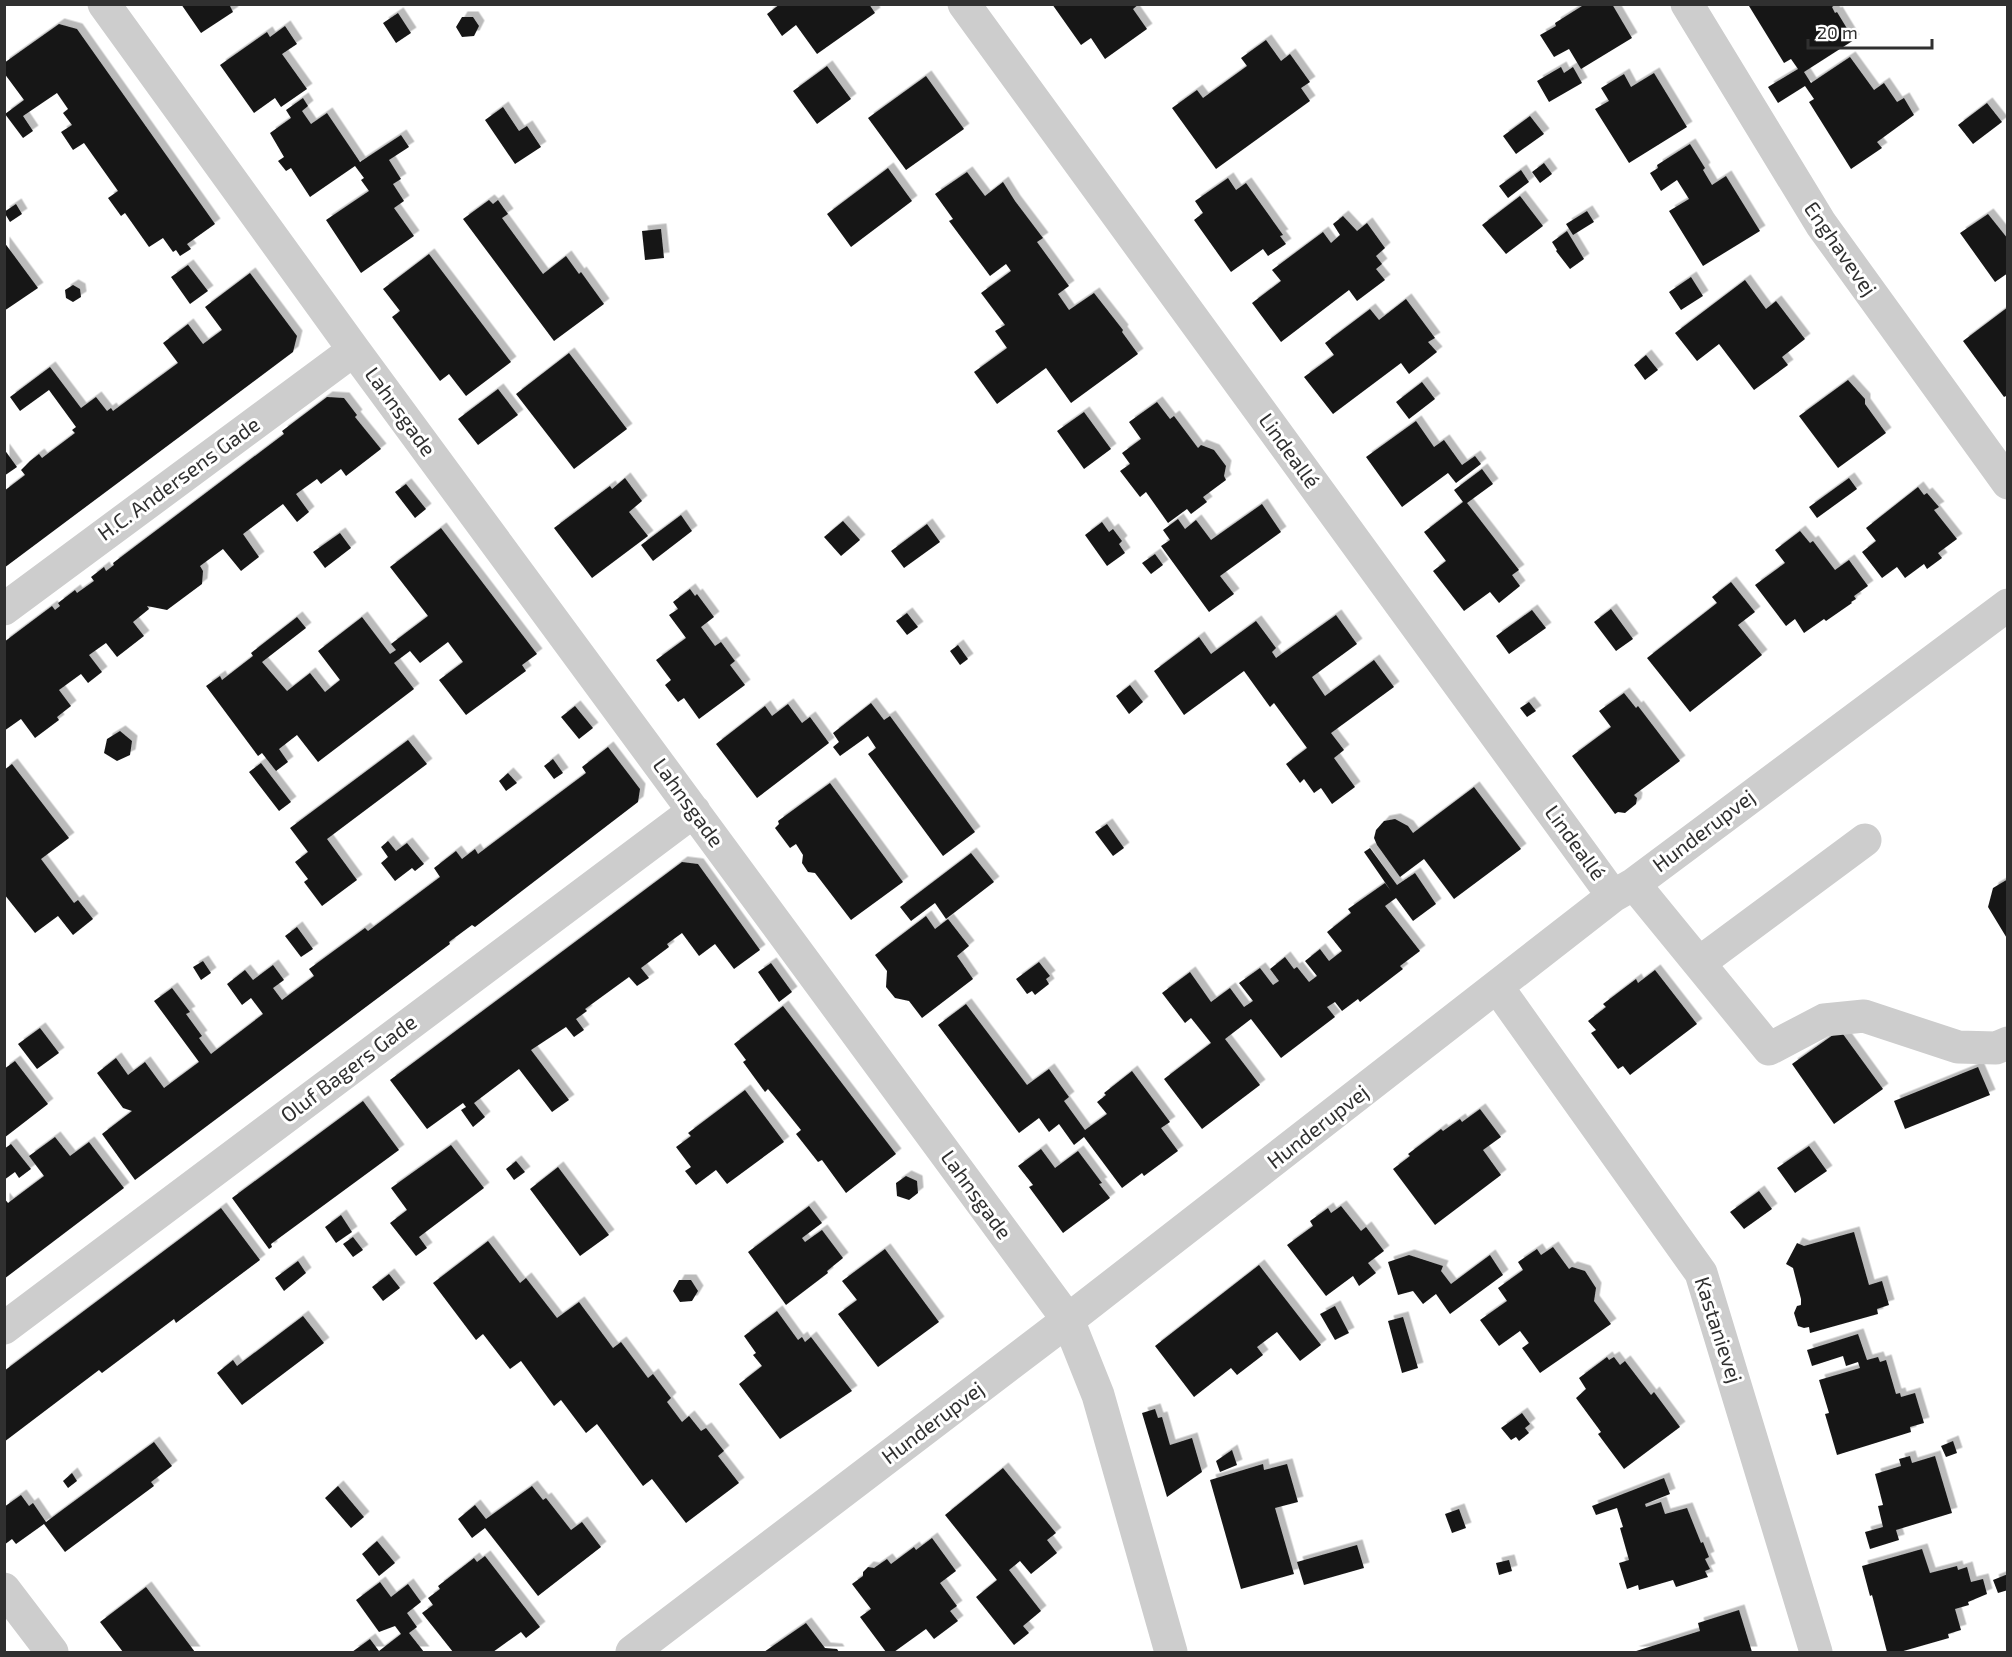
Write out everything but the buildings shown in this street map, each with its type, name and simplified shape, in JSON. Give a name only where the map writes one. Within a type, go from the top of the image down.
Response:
[{"type":"street","name":"Lahnsgade","points":[[104,4],[354,350],[1068,1320],[1098,1395],[1171,1653]]},
{"type":"street","name":"Lindeallé","points":[[964,4],[1624,890],[1699,963],[1769,1049],[1824,1020],[1864,1016],[1958,1047],[1996,1048],[2007,1042]]},
{"type":"street","name":"Enghavevej","points":[[1687,4],[1821,224],[2007,483]]},
{"type":"street","name":"H.C. Andersens Gade","points":[[4,609],[354,350]]},
{"type":"street","name":"Hunderupvej","points":[[632,1653],[1068,1320],[1624,890],[2007,605]]},
{"type":"street","name":"Oluf Bagers Gade","points":[[4,1328],[694,811]]},
{"type":"street","points":[[1699,963],[1865,840]]},
{"type":"street","name":"Kastanievej","points":[[1497,988],[1701,1273],[1816,1653]]},
{"type":"street","points":[[4,1589],[52,1653]]}]
